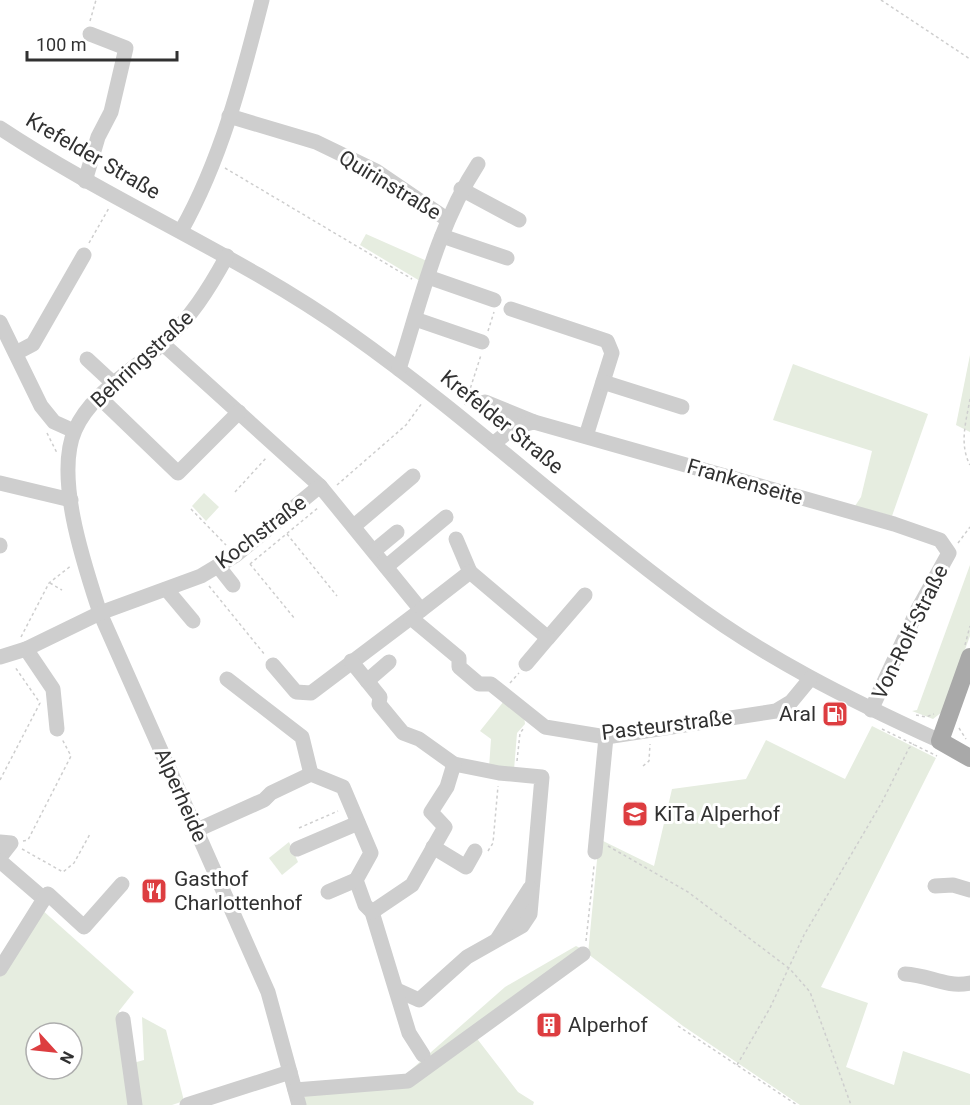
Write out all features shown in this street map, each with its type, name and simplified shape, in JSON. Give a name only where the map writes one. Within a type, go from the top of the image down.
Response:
[{"type":"main road","points":[[939,741],[970,657]]},
{"type":"main road","name":"Krefelder Straße","points":[[939,741],[970,758]]},
{"type":"street","points":[[181,231],[201,196],[214,161],[262,0]]},
{"type":"street","points":[[86,181],[98,137],[111,112],[126,48],[90,34]]},
{"type":"street","name":"Quirinstraße","points":[[229,116],[316,142],[376,171],[448,220]]},
{"type":"street","name":"Krefelder Straße","points":[[0,128],[86,181],[227,256],[314,308],[399,369],[684,597],[740,637],[810,679],[939,741]]},
{"type":"street","points":[[399,369],[448,220],[461,189],[478,164]]},
{"type":"street","points":[[461,189],[519,220]]},
{"type":"street","points":[[442,236],[507,258]]},
{"type":"street","points":[[16,353],[33,344],[84,255]]},
{"type":"street","name":"Behringstraße","points":[[74,431],[99,397],[163,344],[194,312],[227,256]]},
{"type":"street","points":[[427,282],[501,304],[607,341],[612,353],[586,436]]},
{"type":"street","points":[[415,319],[484,343]]},
{"type":"street","points":[[2,331],[16,353],[41,406],[54,422],[74,431]]},
{"type":"street","points":[[163,344],[326,492],[386,567],[416,614]]},
{"type":"street","points":[[87,359],[114,384]]},
{"type":"street","points":[[603,381],[682,407]]},
{"type":"street","points":[[99,397],[178,473],[239,412]]},
{"type":"street","name":"Frankenseite","points":[[485,402],[534,422],[894,525],[940,540],[949,553]]},
{"type":"street","points":[[493,444],[514,428],[534,422]]},
{"type":"street","name":"Alperheide","points":[[74,431],[67,468],[71,500],[83,561],[100,613],[268,992],[297,1098],[408,1081],[583,954]]},
{"type":"street","points":[[354,526],[413,476]]},
{"type":"street","points":[[0,483],[71,500]]},
{"type":"street","name":"Kochstraße","points":[[4,657],[26,649],[100,613],[167,590],[242,557],[326,492]]},
{"type":"street","points":[[386,567],[446,517]]},
{"type":"street","points":[[374,551],[397,532]]},
{"type":"street","points":[[456,539],[470,572],[548,638]]},
{"type":"street","name":"Von-Rolf-Straße","points":[[871,710],[918,609],[949,553]]},
{"type":"street","points":[[218,566],[233,585]]},
{"type":"street","points":[[273,665],[296,692],[311,693],[351,661],[364,655],[470,572]]},
{"type":"street","points":[[167,590],[193,621]]},
{"type":"street","points":[[526,664],[585,595]]},
{"type":"street","name":"Pasteurstraße","points":[[416,614],[459,658],[459,667],[479,684],[491,684],[545,728],[606,736],[776,711],[791,702],[810,679]]},
{"type":"street","points":[[26,649],[52,689],[57,729]]},
{"type":"street","points":[[351,661],[380,697],[379,704],[403,733],[419,739],[454,764],[499,773],[542,777],[534,883],[495,941],[467,957],[403,1016]]},
{"type":"street","points":[[367,681],[389,662]]},
{"type":"street","points":[[227,679],[304,739],[311,774]]},
{"type":"street","points":[[596,846],[606,736]]},
{"type":"street","points":[[372,912],[411,885],[445,827],[431,812],[447,787],[454,764]]},
{"type":"street","points":[[197,830],[264,800],[271,793],[311,774],[343,787],[371,853],[356,880],[328,892]]},
{"type":"street","points":[[297,849],[358,823]]},
{"type":"street","points":[[5,843],[0,859],[44,899]]},
{"type":"street","points":[[433,848],[466,867],[475,851]]},
{"type":"street","points":[[356,880],[365,905],[372,912],[409,1033],[423,1055]]},
{"type":"street","points":[[0,969],[48,894],[84,927],[122,884]]},
{"type":"street","points":[[935,886],[952,885],[970,890]]},
{"type":"street","points":[[905,974],[921,975],[954,986],[970,983]]},
{"type":"street","points":[[397,990],[419,1000]]},
{"type":"street","points":[[123,1019],[135,1105]]},
{"type":"street","points":[[187,1105],[290,1072]]},
{"type":"path","points":[[90,34],[90,14],[96,0]]},
{"type":"path","points":[[881,0],[970,59]]},
{"type":"path","points":[[214,161],[427,282]]},
{"type":"path","points":[[84,255],[115,197]]},
{"type":"path","points":[[460,417],[484,343],[501,304]]},
{"type":"path","points":[[970,399],[963,439],[964,454],[970,465]]},
{"type":"path","points":[[242,557],[286,534],[326,492],[406,425],[420,406]]},
{"type":"path","points":[[47,433],[53,448],[67,468]]},
{"type":"path","points":[[235,492],[277,446]]},
{"type":"path","points":[[191,509],[242,557],[295,619]]},
{"type":"path","points":[[949,553],[970,527]]},
{"type":"path","points":[[286,534],[337,596]]},
{"type":"path","points":[[26,649],[21,637],[49,583],[69,566],[83,561]]},
{"type":"path","points":[[201,576],[273,665]]},
{"type":"path","points":[[49,583],[62,590]]},
{"type":"path","points":[[0,780],[40,703],[4,657]]},
{"type":"path","points":[[502,693],[526,664]]},
{"type":"path","points":[[926,717],[936,715]]},
{"type":"path","points":[[516,774],[520,733],[533,718]]},
{"type":"path","points":[[5,843],[28,840],[71,756],[57,729]]},
{"type":"path","points":[[643,766],[649,761],[651,731]]},
{"type":"path","points":[[737,1065],[790,969],[804,935],[882,802],[909,748],[914,745]]},
{"type":"path","points":[[475,851],[485,856],[493,843],[499,773]]},
{"type":"path","points":[[299,828],[350,806]]},
{"type":"path","points":[[5,843],[63,872],[74,863],[90,834]]},
{"type":"path","points":[[583,954],[589,926],[596,846],[688,892],[790,969],[810,992],[851,1105]]},
{"type":"path","points":[[678,1026],[797,1105]]},
{"type":"shaded area","points":[[366,234],[427,261],[420,281],[360,245]]},
{"type":"shaded area","points":[[970,355],[970,432],[956,425]]},
{"type":"shaded area","points":[[793,364],[928,414],[892,516],[855,506],[861,497],[872,451],[773,420]]},
{"type":"shaded area","points":[[204,493],[219,507],[206,521],[192,506]]},
{"type":"shaded area","points":[[970,565],[970,636],[942,712],[933,719],[912,711],[917,710]]},
{"type":"shaded area","points":[[504,701],[524,716],[525,724],[517,733],[514,770],[489,768],[491,739],[480,731]]},
{"type":"shaded area","points":[[872,726],[936,758],[821,987],[868,1003],[846,1067],[894,1085],[903,1051],[970,1074],[970,1105],[800,1105],[683,1026],[588,954],[599,839],[654,866],[672,789],[746,779],[766,740],[845,779]]},
{"type":"shaded area","points":[[289,842],[298,862],[282,875],[269,858]]},
{"type":"shaded area","points":[[41,909],[134,992],[119,1011],[131,1095],[130,1105],[0,1105],[0,975]]},
{"type":"shaded area","points":[[576,946],[580,948],[405,1075],[505,987]]},
{"type":"shaded area","points":[[142,1017],[166,1030],[184,1101],[172,1105],[139,1105],[133,1063],[144,1060]]},
{"type":"shaded area","points":[[475,1036],[518,1092],[534,1102],[533,1105],[303,1105],[305,1095],[388,1087]]},
{"type":"place","name":"Aral","points":[[835,714]]},
{"type":"place","name":"KiTa Alperhof","points":[[635,814]]},
{"type":"place","name":"Gasthof Charlottenhof","points":[[154,891]]},
{"type":"place","name":"Alperhof","points":[[549,1025]]}]
